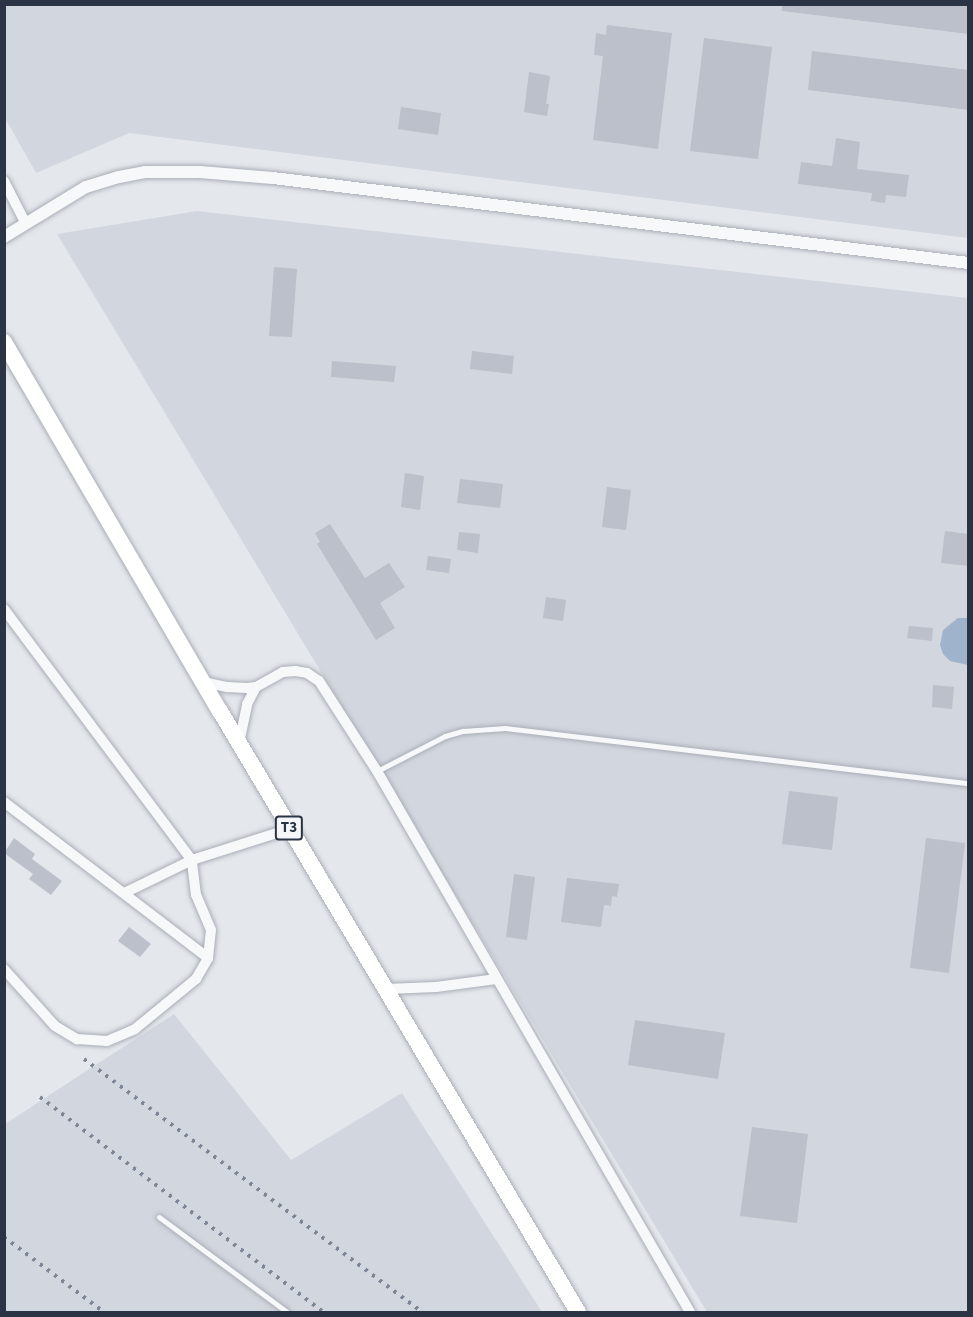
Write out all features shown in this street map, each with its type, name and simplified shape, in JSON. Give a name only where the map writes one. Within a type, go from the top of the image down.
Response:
[{"type":"highway","name":"T3","points":[[4,342],[239,743],[578,1312]]},
{"type":"street","points":[[4,237],[25,222],[86,187],[145,172],[200,172],[273,178],[969,263]]},
{"type":"street","points":[[4,181],[25,222]]},
{"type":"street","points":[[4,609],[192,860],[196,895],[211,930],[208,958],[196,979],[155,1014],[117,1038],[97,1042],[77,1039],[55,1026],[4,969]]},
{"type":"street","points":[[203,682],[227,687],[256,687],[283,672],[295,671],[307,673],[319,681],[377,771],[690,1312]]},
{"type":"street","points":[[239,743],[247,704],[256,687]]},
{"type":"street","points":[[4,802],[126,892],[208,958]]},
{"type":"street","points":[[126,892],[192,860],[290,829]]},
{"type":"street","points":[[386,989],[436,987],[496,979]]},
{"type":"lane","points":[[377,771],[445,736],[463,731],[506,728],[969,783]]},
{"type":"lane","points":[[159,1217],[288,1312]]},
{"type":"shaded area","points":[[4,5],[968,5],[968,238],[129,133],[36,173],[5,118]]},
{"type":"shaded area","points":[[197,211],[968,298],[968,1312],[707,1312],[57,234]]},
{"type":"shaded area","points":[[174,1014],[291,1160],[402,1093],[542,1312],[5,1312],[5,1124]]},
{"type":"water","points":[[958,618],[968,618],[968,665],[950,661],[943,654],[940,645],[943,630]]},
{"type":"building","points":[[782,4],[969,4],[969,34],[782,11]]},
{"type":"building","points":[[607,25],[672,33],[658,149],[593,140],[603,56],[594,55],[596,33],[606,35]]},
{"type":"building","points":[[704,38],[772,47],[758,159],[690,151]]},
{"type":"building","points":[[812,51],[969,70],[969,110],[808,90]]},
{"type":"building","points":[[529,72],[550,76],[546,104],[549,104],[547,116],[524,112]]},
{"type":"building","points":[[401,107],[441,113],[438,135],[398,129]]},
{"type":"building","points":[[836,138],[860,142],[857,169],[909,175],[906,197],[886,195],[885,203],[871,201],[872,193],[798,184],[801,162],[832,166]]},
{"type":"building","points":[[274,267],[297,269],[292,337],[269,336]]},
{"type":"building","points":[[472,351],[514,356],[512,374],[470,369]]},
{"type":"building","points":[[332,361],[396,366],[394,382],[331,377]]},
{"type":"building","points":[[405,473],[424,476],[420,510],[401,507]]},
{"type":"building","points":[[460,479],[503,484],[500,508],[457,503]]},
{"type":"building","points":[[607,487],[631,490],[626,530],[602,527]]},
{"type":"building","points":[[330,524],[365,578],[389,563],[405,587],[380,603],[395,628],[376,640],[317,544],[320,542],[315,533]]},
{"type":"building","points":[[945,531],[969,534],[969,566],[941,563]]},
{"type":"building","points":[[459,532],[480,534],[478,553],[457,550]]},
{"type":"building","points":[[428,556],[451,559],[449,573],[426,570]]},
{"type":"building","points":[[546,597],[566,600],[563,621],[543,618]]},
{"type":"building","points":[[909,626],[933,628],[932,641],[907,638]]},
{"type":"building","points":[[933,685],[954,687],[952,709],[932,707]]},
{"type":"building","points":[[789,791],[838,797],[832,850],[782,844]]},
{"type":"building","points":[[14,838],[35,854],[32,859],[62,881],[51,895],[29,879],[33,874],[4,853]]},
{"type":"building","points":[[926,838],[965,843],[949,973],[910,968]]},
{"type":"building","points":[[514,874],[535,877],[527,940],[506,937]]},
{"type":"building","points":[[567,878],[619,884],[617,897],[612,896],[611,906],[604,905],[601,927],[561,922]]},
{"type":"building","points":[[129,927],[151,944],[140,957],[118,941]]},
{"type":"building","points":[[635,1020],[725,1033],[718,1079],[628,1065]]},
{"type":"building","points":[[752,1127],[808,1134],[797,1223],[740,1216]]},
{"type":"railway","points":[[84,1059],[422,1312]]},
{"type":"railway","points":[[40,1097],[323,1312]]},
{"type":"railway","points":[[4,1237],[104,1312]]}]
